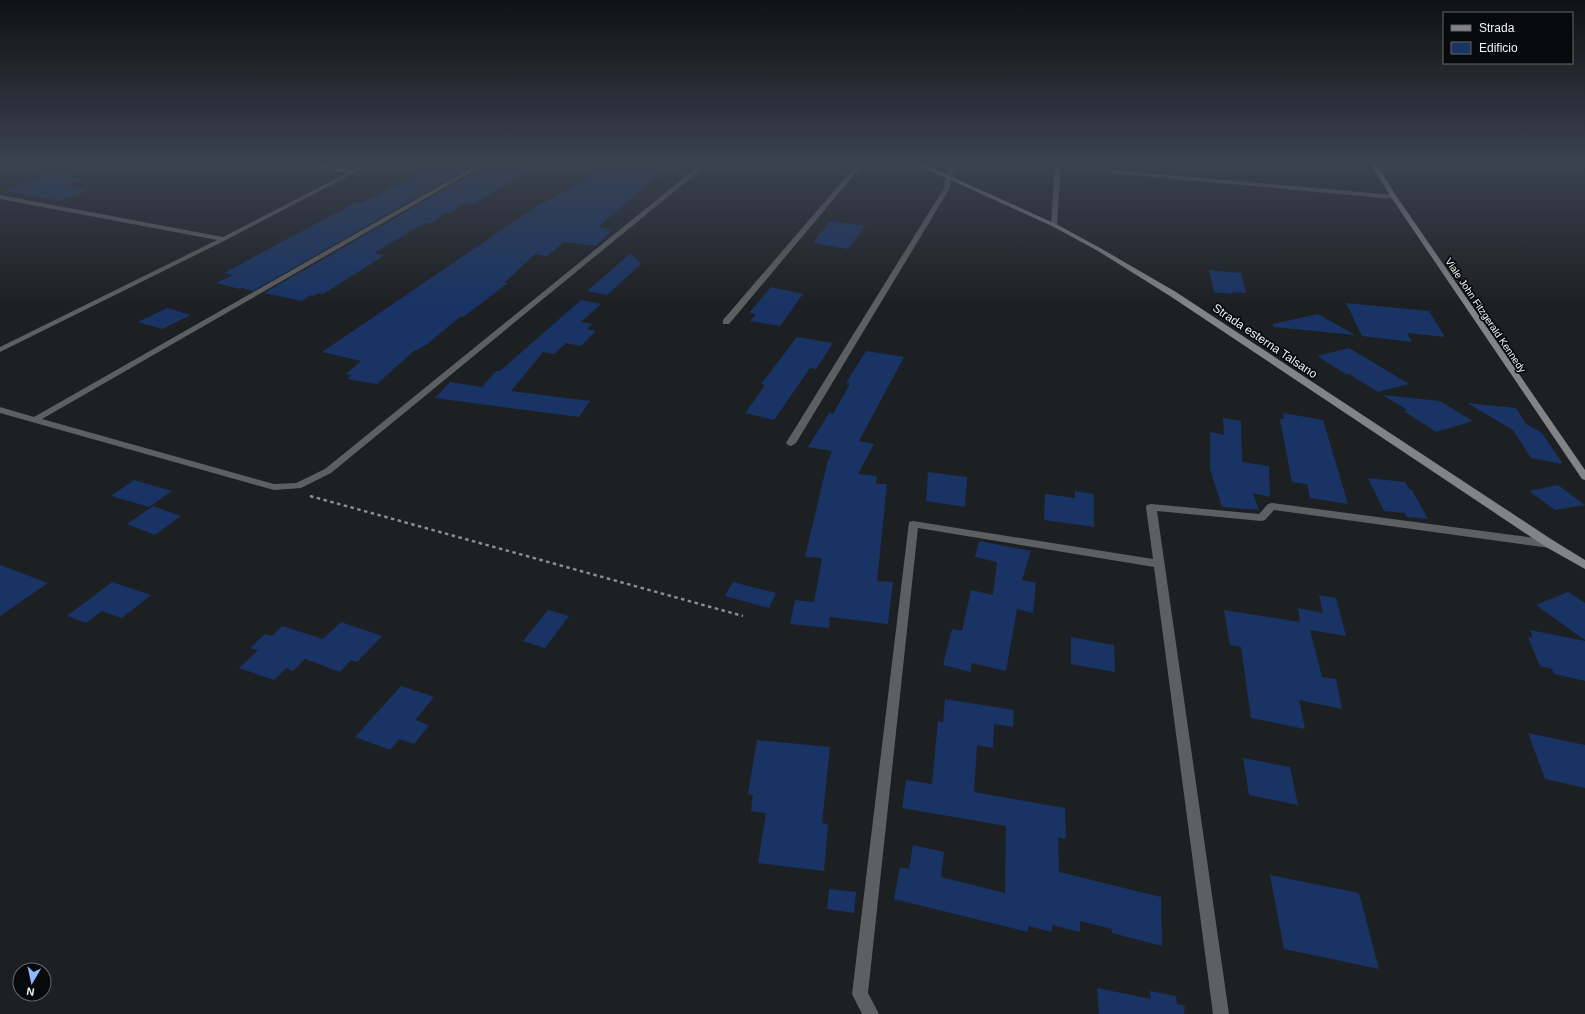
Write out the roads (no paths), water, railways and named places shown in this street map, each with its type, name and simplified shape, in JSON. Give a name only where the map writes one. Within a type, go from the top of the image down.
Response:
[{"type":"street","points":[[71,210],[224,239]]},
{"type":"street","points":[[0,350],[280,210]]},
{"type":"street","points":[[36,419],[401,210]]},
{"type":"street","points":[[0,410],[274,487],[298,486],[328,471],[648,210]]},
{"type":"street","points":[[726,322],[821,210]]},
{"type":"street","points":[[791,444],[933,210]]},
{"type":"street","name":"Strada esterna Talsano","points":[[1021,210],[1054,225],[1100,250],[1173,294],[1550,544],[1585,564]]},
{"type":"street","points":[[1054,225],[1055,210]]},
{"type":"street","name":"Viale John Fitzgerald Kennedy","points":[[1403,210],[1585,477]]},
{"type":"street","points":[[1221,1014],[1151,507],[1261,518],[1272,506],[1550,544]]},
{"type":"street","points":[[872,1014],[860,994],[913,524],[1159,564]]}]
